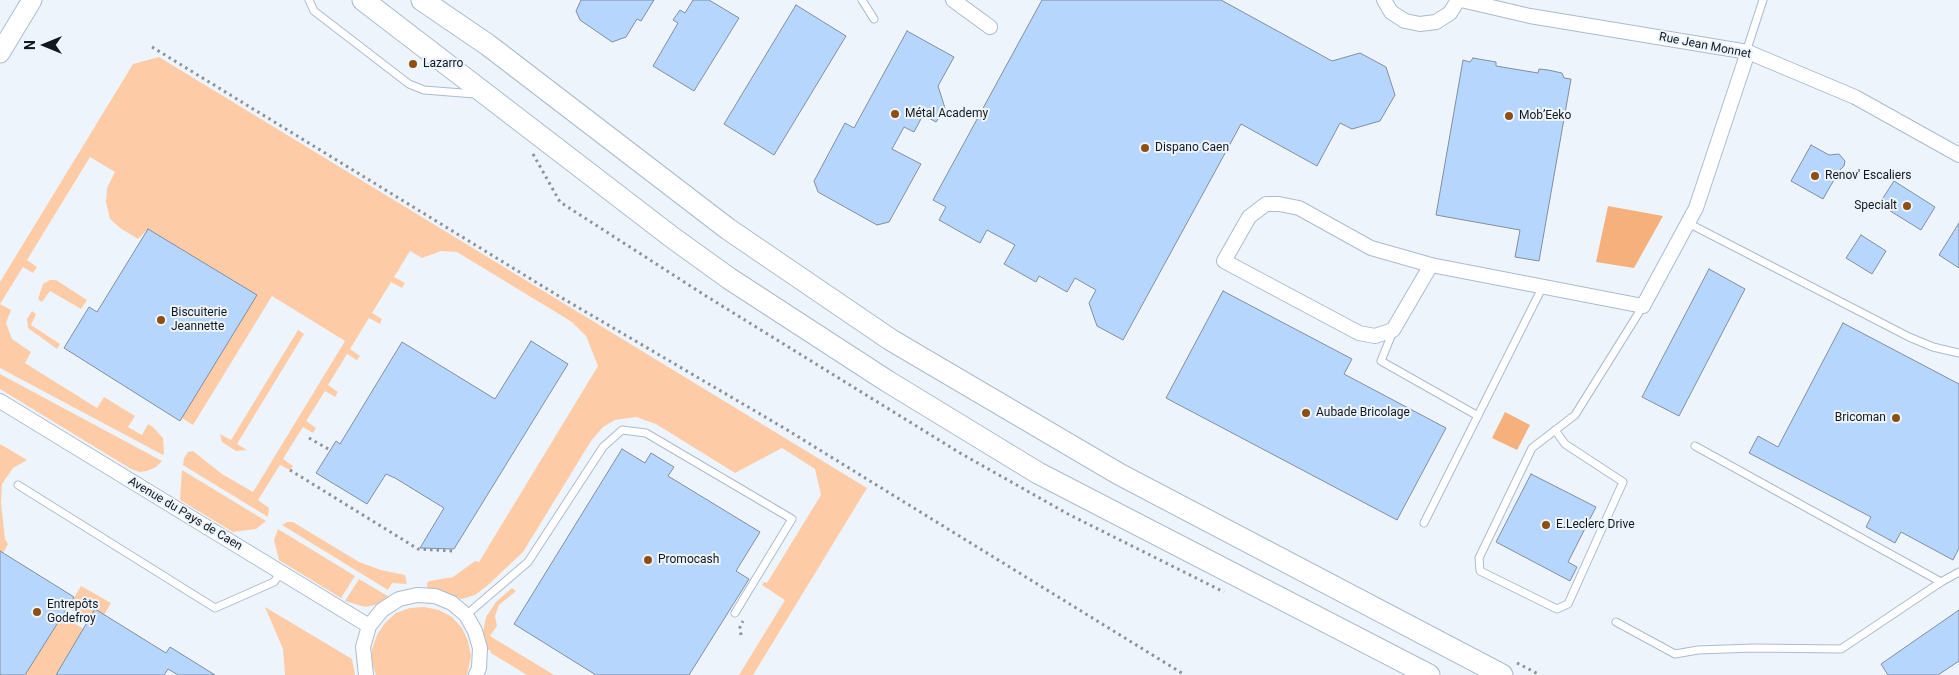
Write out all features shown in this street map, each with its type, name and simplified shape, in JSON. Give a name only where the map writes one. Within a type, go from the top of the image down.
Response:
[{"type":"main road","points":[[0,53],[32,0]]},
{"type":"main road","points":[[362,0],[673,238],[730,279],[886,382],[1038,473],[1429,675]]},
{"type":"main road","points":[[422,0],[488,45],[728,229],[891,340],[1119,474],[1508,668]]},
{"type":"street","points":[[953,0],[990,27]]},
{"type":"street","points":[[1384,0],[1391,12],[1405,21],[1420,24],[1436,22],[1450,13],[1460,0]]},
{"type":"street","name":"Rue Jean Monnet","points":[[1460,0],[1530,16],[1747,52],[1855,97],[1959,155]]},
{"type":"street","points":[[1431,265],[1393,330],[1375,336],[1359,333],[1224,261],[1249,217],[1266,204],[1279,204],[1299,208],[1371,248],[1431,265],[1643,306],[1696,208],[1747,52]]},
{"type":"street","name":"Avenue du Pays de Caen","points":[[0,401],[369,626]]},
{"type":"street","points":[[366,675],[363,647],[369,626],[382,610],[399,600],[417,595],[435,596],[452,603],[466,615],[475,631],[480,648],[480,673]]},
{"type":"lane","points":[[309,0],[314,10],[409,84],[424,90],[484,94]]},
{"type":"lane","points":[[862,0],[874,19]]},
{"type":"lane","points":[[1747,52],[1763,0]]},
{"type":"lane","points":[[1688,223],[1909,336],[1933,347],[1959,353]]},
{"type":"lane","points":[[1424,523],[1544,286]]},
{"type":"lane","points":[[1555,430],[1565,444],[1623,482],[1568,604],[1557,609],[1480,571],[1478,558],[1532,448],[1555,430],[1575,415],[1643,306]]},
{"type":"lane","points":[[1393,330],[1381,361],[1478,416]]},
{"type":"lane","points":[[466,615],[528,562],[602,447],[622,430],[646,432],[792,520],[735,613]]},
{"type":"lane","points":[[1695,446],[1941,582]]},
{"type":"lane","points":[[18,485],[215,608],[274,582],[281,572]]},
{"type":"lane","points":[[1616,622],[1675,654],[1698,650],[1754,648],[1841,649],[1959,572]]},
{"type":"path","points":[[152,47],[557,294],[784,428],[1185,675]]},
{"type":"path","points":[[309,438],[330,450]]},
{"type":"path","points":[[290,470],[418,550],[454,551]]},
{"type":"path","points":[[1508,668],[1540,675]]},
{"type":"shaded area","points":[[159,57],[867,488],[753,675],[739,675],[785,600],[762,585],[764,582],[767,583],[821,495],[815,469],[782,448],[735,473],[656,424],[636,417],[615,420],[603,427],[591,441],[523,552],[488,585],[475,595],[462,599],[427,591],[427,583],[430,581],[453,577],[475,561],[479,562],[598,366],[586,336],[572,322],[457,252],[441,251],[422,258],[410,251],[394,277],[405,283],[402,288],[391,282],[372,313],[382,319],[380,324],[369,318],[350,349],[360,356],[357,360],[347,354],[328,385],[338,392],[335,397],[325,391],[306,421],[316,428],[313,433],[303,427],[283,459],[293,466],[290,470],[280,465],[258,500],[269,508],[268,517],[183,465],[184,458],[188,452],[193,451],[222,474],[253,492],[345,341],[272,296],[193,425],[182,418],[256,295],[148,229],[138,239],[120,228],[110,219],[106,202],[107,188],[115,172],[90,157],[27,260],[37,267],[33,273],[23,267],[0,304],[0,282],[133,64]]},
{"type":"shaded area","points":[[1608,206],[1663,216],[1634,268],[1596,262]]},
{"type":"shaded area","points":[[50,280],[56,280],[87,300],[81,309],[50,291],[42,302],[38,299],[43,284]]},
{"type":"shaded area","points":[[0,304],[11,310],[6,323],[12,339],[31,352],[25,363],[97,408],[104,397],[135,416],[128,427],[142,435],[148,424],[153,427],[163,438],[163,455],[0,368]]},
{"type":"shaded area","points":[[32,311],[36,314],[31,325],[60,344],[57,349],[28,328],[27,319]]},
{"type":"shaded area","points":[[298,330],[304,334],[237,444],[247,450],[236,451],[222,442],[220,434],[231,440]]},
{"type":"shaded area","points":[[0,374],[162,461],[156,467],[147,471],[140,472],[131,469],[0,389]]},
{"type":"shaded area","points":[[1505,412],[1530,425],[1517,450],[1492,438]]},
{"type":"shaded area","points":[[0,444],[27,460],[13,468],[2,484],[1,503],[5,539],[8,544],[3,553],[0,551]]},
{"type":"shaded area","points":[[182,470],[266,521],[256,529],[233,532],[180,500]]},
{"type":"shaded area","points":[[287,522],[293,522],[359,562],[381,570],[405,575],[407,584],[392,583],[388,590],[282,525]]},
{"type":"shaded area","points":[[278,529],[355,576],[341,598],[279,560],[274,540]]},
{"type":"shaded area","points":[[359,579],[391,598],[365,607],[345,601]]},
{"type":"shaded area","points":[[81,586],[111,603],[104,615],[89,621],[68,608]]},
{"type":"shaded area","points":[[512,588],[516,591],[499,605],[495,616],[497,626],[490,636],[554,675],[527,675],[491,653],[490,650],[487,650],[483,632],[486,617],[496,602]]},
{"type":"shaded area","points":[[265,607],[352,659],[355,675],[285,675],[283,649]]},
{"type":"shaded area","points":[[424,607],[439,610],[452,617],[462,628],[468,641],[471,656],[467,675],[376,675],[372,664],[372,649],[377,635],[385,623],[396,613],[410,608]]},
{"type":"shaded area","points":[[61,616],[84,629],[56,675],[25,675]]},
{"type":"building","points":[[581,0],[654,0],[641,21],[637,19],[626,37],[612,42],[580,20],[576,11]]},
{"type":"building","points":[[693,0],[709,0],[739,18],[694,91],[653,66],[678,23],[673,20],[680,10],[685,13]]},
{"type":"building","name":"Dispano Caen","points":[[1042,0],[1221,0],[1332,61],[1360,53],[1386,67],[1395,95],[1380,121],[1352,129],[1340,123],[1317,166],[1241,124],[1123,340],[1097,326],[1089,303],[1096,290],[1075,278],[1067,292],[1039,276],[1036,282],[1004,264],[1015,245],[987,230],[980,243],[939,220],[946,207],[933,200]]},
{"type":"building","points":[[796,5],[846,36],[774,155],[724,124]]},
{"type":"building","points":[[907,31],[954,57],[938,86],[945,108],[936,122],[923,115],[914,132],[904,127],[892,149],[921,164],[889,222],[877,225],[818,192],[814,181],[845,123],[854,128]]},
{"type":"building","name":"Mob’Eeko","points":[[1473,58],[1496,62],[1496,66],[1538,73],[1539,69],[1562,73],[1564,78],[1571,79],[1539,261],[1515,257],[1520,230],[1436,215],[1463,60],[1470,62]]},
{"type":"building","name":"Renov' Escaliers","points":[[1811,145],[1829,155],[1839,154],[1845,161],[1844,166],[1839,171],[1823,199],[1791,181]]},
{"type":"building","name":"Specialt","points":[[1894,181],[1935,207],[1921,230],[1879,204]]},
{"type":"building","points":[[1959,223],[1959,268],[1939,255]]},
{"type":"building","name":"Biscuiterie Jeannette","points":[[148,229],[257,295],[180,421],[64,348],[89,307],[97,312]]},
{"type":"building","points":[[1861,235],[1886,251],[1872,274],[1846,258]]},
{"type":"building","points":[[1709,269],[1745,289],[1679,416],[1642,397]]},
{"type":"building","name":"Aubade Bricolage","points":[[1223,291],[1352,359],[1344,374],[1446,428],[1397,520],[1166,398]]},
{"type":"building","name":"Bricoman","points":[[1843,323],[1959,384],[1959,548],[1953,560],[1901,532],[1895,543],[1866,527],[1871,517],[1749,453],[1758,436],[1778,447]]},
{"type":"building","points":[[531,341],[568,364],[454,549],[420,548],[444,508],[395,478],[386,474],[367,504],[316,473],[336,441],[340,444],[402,342],[495,399]]},
{"type":"building","name":"Promocash","points":[[622,449],[645,463],[651,453],[674,467],[668,476],[760,532],[736,571],[749,579],[689,675],[596,675],[514,624]]},
{"type":"building","name":"E.Leclerc Drive","points":[[1531,474],[1596,507],[1568,562],[1577,567],[1570,581],[1496,542]]},
{"type":"building","points":[[0,551],[74,597],[25,675],[0,675]]},
{"type":"building","points":[[95,609],[166,653],[170,647],[215,675],[178,675],[168,669],[164,675],[56,675]]},
{"type":"building","points":[[1959,610],[1959,661],[1938,675],[1888,675],[1881,664]]},
{"type":"place","name":"Lazarro","points":[[413,64]]},
{"type":"place","name":"Métal Academy","points":[[895,114]]},
{"type":"place","name":"Mob’Eeko","points":[[1509,116]]},
{"type":"place","name":"Dispano Caen","points":[[1145,148]]},
{"type":"place","name":"Renov' Escaliers","points":[[1815,176]]},
{"type":"place","name":"Specialt","points":[[1907,206]]},
{"type":"place","name":"Biscuiterie Jeannette","points":[[161,320]]},
{"type":"place","name":"Aubade Bricolage","points":[[1306,413]]},
{"type":"place","name":"Bricoman","points":[[1896,418]]},
{"type":"place","name":"E.Leclerc Drive","points":[[1546,525]]},
{"type":"place","name":"Promocash","points":[[648,560]]},
{"type":"place","name":"Entrepôts Godefroy","points":[[37,612]]}]
